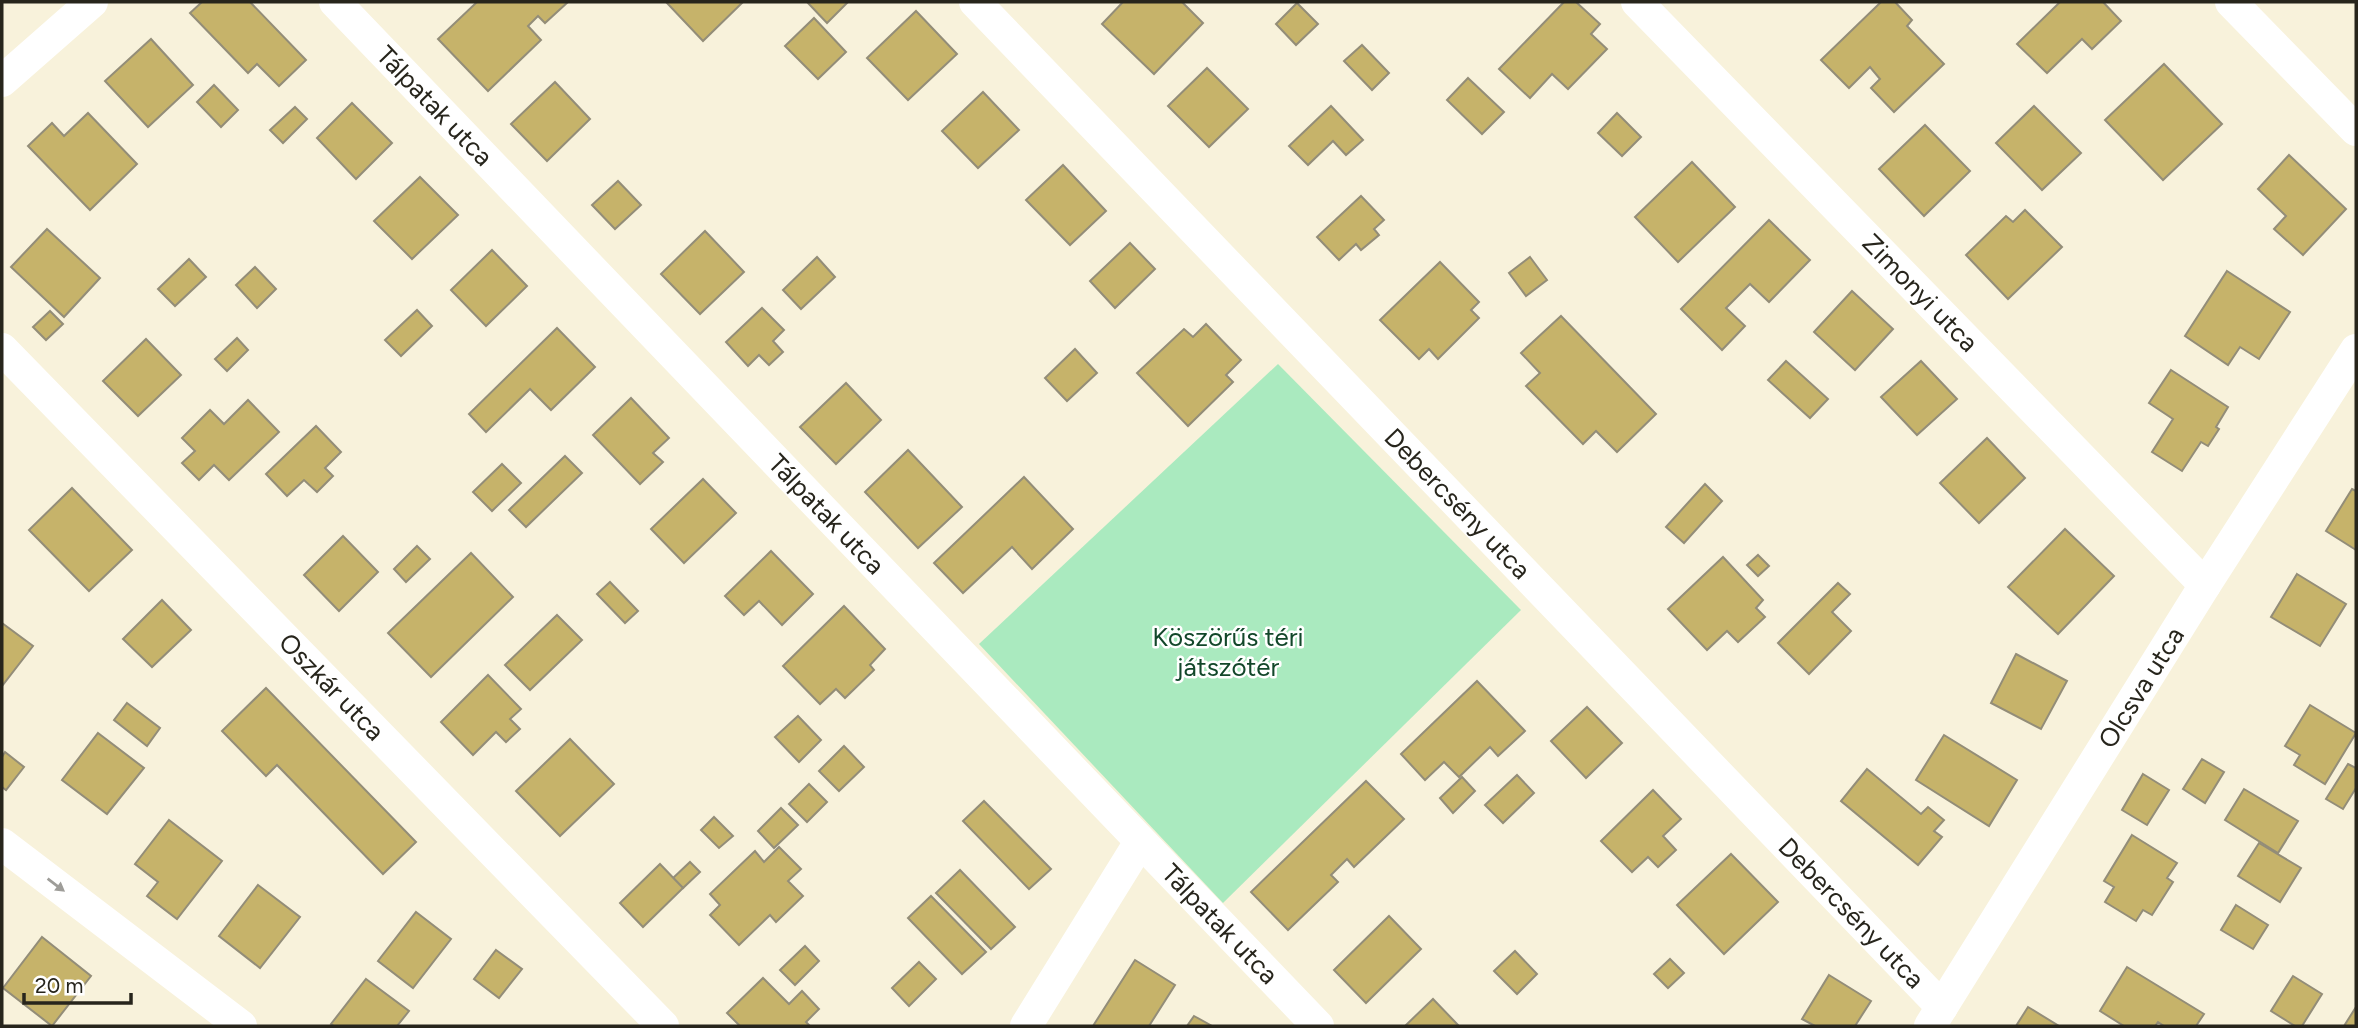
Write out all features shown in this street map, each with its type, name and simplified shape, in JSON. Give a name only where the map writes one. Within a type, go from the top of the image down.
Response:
[{"type":"street","points":[[2,81],[92,2]]},
{"type":"street","name":"Tálpatak utca","points":[[335,2],[1318,1026]]},
{"type":"street","name":"Debercsény utca","points":[[975,2],[1936,1016]]},
{"type":"street","name":"Zimonyi utca","points":[[1637,2],[2205,585]]},
{"type":"street","points":[[2231,2],[2356,130]]},
{"type":"street","name":"Oszkár utca","points":[[2,349],[663,1026]]},
{"type":"street","name":"Olcsva utca","points":[[1936,1016],[2205,585],[2356,350]]},
{"type":"street","points":[[1026,1026],[1140,842]]},
{"type":"street","points":[[2,844],[241,1026]]},
{"type":"green space","name":"Köszörűs téri játszótér","points":[[1278,364],[1521,610],[1223,903],[979,644]]},
{"type":"building","points":[[202,2],[250,2],[306,60],[279,86],[257,64],[248,73],[190,13]]},
{"type":"building","points":[[477,2],[568,2],[545,23],[538,16],[528,26],[541,40],[488,91],[438,39]]},
{"type":"building","points":[[666,2],[743,2],[703,41]]},
{"type":"building","points":[[807,2],[848,2],[827,23]]},
{"type":"building","points":[[1123,2],[1182,2],[1203,23],[1154,74],[1102,24]]},
{"type":"building","points":[[1564,2],[1576,2],[1600,24],[1591,34],[1607,49],[1568,89],[1552,74],[1530,98],[1499,69]]},
{"type":"building","points":[[1881,2],[1895,2],[1912,20],[1907,26],[1944,64],[1894,112],[1871,88],[1880,79],[1870,67],[1849,88],[1821,60]]},
{"type":"building","points":[[2060,2],[2103,2],[2121,21],[2092,49],[2082,39],[2047,73],[2017,44]]},
{"type":"building","points":[[1297,3],[1318,24],[1296,45],[1276,24]]},
{"type":"building","points":[[916,11],[957,54],[908,100],[867,58]]},
{"type":"building","points":[[814,18],[846,52],[818,79],[785,46]]},
{"type":"building","points":[[151,39],[193,85],[148,127],[105,81]]},
{"type":"building","points":[[1362,45],[1389,73],[1372,90],[1344,61]]},
{"type":"building","points":[[2164,64],[2222,124],[2163,180],[2105,120]]},
{"type":"building","points":[[1207,68],[1248,109],[1209,147],[1168,106]]},
{"type":"building","points":[[1468,78],[1504,112],[1482,134],[1447,100]]},
{"type":"building","points":[[555,82],[590,119],[547,161],[511,124]]},
{"type":"building","points":[[214,85],[238,110],[221,127],[197,102]]},
{"type":"building","points":[[983,92],[1019,130],[978,168],[942,131]]},
{"type":"building","points":[[352,103],[392,143],[356,179],[317,138]]},
{"type":"building","points":[[1331,106],[1363,140],[1346,155],[1333,141],[1308,165],[1289,146]]},
{"type":"building","points":[[2034,106],[2081,153],[2042,190],[1996,143]]},
{"type":"building","points":[[295,107],[307,119],[283,143],[270,130]]},
{"type":"building","points":[[88,113],[137,164],[90,210],[28,146],[52,123],[64,136]]},
{"type":"building","points":[[1617,113],[1641,137],[1622,156],[1598,133]]},
{"type":"building","points":[[1925,125],[1970,171],[1924,216],[1879,169]]},
{"type":"building","points":[[2289,155],[2346,209],[2303,255],[2274,229],[2286,216],[2258,189]]},
{"type":"building","points":[[1692,162],[1735,207],[1678,262],[1635,217]]},
{"type":"building","points":[[1063,165],[1106,211],[1070,245],[1026,200]]},
{"type":"building","points":[[420,177],[458,215],[412,259],[374,221]]},
{"type":"building","points":[[618,181],[641,205],[615,229],[592,205]]},
{"type":"building","points":[[1361,196],[1384,220],[1374,229],[1379,235],[1361,250],[1356,244],[1339,260],[1317,237]]},
{"type":"building","points":[[2025,210],[2062,247],[2008,299],[1966,255],[2006,216],[2013,222]]},
{"type":"building","points":[[1769,220],[1810,260],[1769,302],[1750,284],[1726,308],[1745,326],[1722,350],[1681,309]]},
{"type":"building","points":[[47,229],[100,278],[64,317],[11,267]]},
{"type":"building","points":[[705,231],[744,272],[700,314],[661,274]]},
{"type":"building","points":[[1130,243],[1155,269],[1115,308],[1090,281]]},
{"type":"building","points":[[492,250],[527,286],[486,326],[451,290]]},
{"type":"building","points":[[817,257],[835,277],[801,309],[783,290]]},
{"type":"building","points":[[1530,257],[1547,280],[1526,296],[1509,273]]},
{"type":"building","points":[[189,259],[206,277],[175,306],[158,289]]},
{"type":"building","points":[[1440,262],[1479,302],[1471,310],[1479,318],[1438,359],[1429,349],[1419,359],[1380,320]]},
{"type":"building","points":[[255,267],[276,289],[257,308],[236,285]]},
{"type":"building","points":[[2227,271],[2290,312],[2259,359],[2240,347],[2228,365],[2185,336]]},
{"type":"building","points":[[1852,291],[1893,329],[1855,370],[1814,332]]},
{"type":"building","points":[[762,308],[784,330],[773,341],[783,352],[769,365],[759,355],[748,366],[726,342]]},
{"type":"building","points":[[417,310],[432,326],[401,356],[385,340]]},
{"type":"building","points":[[50,311],[63,324],[46,340],[33,327]]},
{"type":"building","points":[[1561,316],[1656,414],[1617,452],[1596,431],[1583,444],[1526,386],[1540,373],[1521,353]]},
{"type":"building","points":[[1206,324],[1241,360],[1226,375],[1233,382],[1188,426],[1137,373],[1184,329],[1193,337]]},
{"type":"building","points":[[557,328],[595,367],[551,410],[530,389],[486,432],[469,414]]},
{"type":"building","points":[[237,338],[248,350],[227,371],[215,359]]},
{"type":"building","points":[[146,339],[181,375],[138,416],[103,381]]},
{"type":"building","points":[[1075,349],[1097,373],[1067,401],[1045,378]]},
{"type":"building","points":[[1786,361],[1828,399],[1810,418],[1768,380]]},
{"type":"building","points":[[1921,361],[1957,399],[1917,435],[1881,397]]},
{"type":"building","points":[[2171,370],[2228,407],[2208,446],[2201,442],[2182,471],[2152,452],[2173,419],[2149,403]]},
{"type":"building","points":[[846,383],[881,420],[836,464],[800,427]]},
{"type":"building","points":[[631,398],[669,438],[653,453],[663,462],[640,484],[593,435]]},
{"type":"building","points":[[248,400],[279,432],[229,480],[214,465],[199,480],[182,463],[195,451],[182,438],[210,410],[224,424]]},
{"type":"building","points":[[316,426],[341,452],[325,468],[333,476],[317,492],[304,480],[287,496],[266,474]]},
{"type":"building","points":[[1987,438],[2025,478],[1979,523],[1940,483]]},
{"type":"building","points":[[908,450],[962,507],[918,548],[865,492]]},
{"type":"building","points":[[565,456],[582,473],[526,527],[509,510]]},
{"type":"building","points":[[502,464],[521,483],[492,511],[473,492]]},
{"type":"building","points":[[1024,477],[1073,529],[1032,569],[1012,547],[963,593],[934,563]]},
{"type":"building","points":[[703,479],[736,513],[684,563],[651,529]]},
{"type":"building","points":[[1705,484],[1722,501],[1684,543],[1666,527]]},
{"type":"building","points":[[72,488],[132,550],[89,591],[29,530]]},
{"type":"building","points":[[2352,489],[2356,491],[2356,550],[2326,531]]},
{"type":"building","points":[[2065,529],[2114,576],[2058,634],[2008,587]]},
{"type":"building","points":[[343,536],[378,572],[339,611],[304,575]]},
{"type":"building","points":[[417,546],[430,559],[406,582],[394,569]]},
{"type":"building","points":[[771,551],[813,594],[782,625],[759,601],[744,615],[725,596]]},
{"type":"building","points":[[471,553],[513,597],[431,677],[388,633]]},
{"type":"building","points":[[1758,555],[1769,566],[1758,576],[1747,565]]},
{"type":"building","points":[[1723,557],[1763,600],[1756,608],[1765,617],[1738,642],[1727,631],[1707,650],[1668,609]]},
{"type":"building","points":[[2297,574],[2346,604],[2320,646],[2271,617]]},
{"type":"building","points":[[610,582],[638,611],[625,623],[597,594]]},
{"type":"building","points":[[1838,583],[1850,594],[1832,612],[1851,631],[1809,674],[1778,643]]},
{"type":"building","points":[[162,600],[191,630],[152,667],[123,639]]},
{"type":"building","points":[[844,606],[885,649],[870,665],[874,670],[845,698],[836,689],[820,704],[783,666]]},
{"type":"building","points":[[557,615],[582,640],[530,690],[505,665]]},
{"type":"building","points":[[2,623],[33,646],[2,686]]},
{"type":"building","points":[[2016,654],[2067,681],[2041,729],[1991,703]]},
{"type":"building","points":[[488,675],[521,709],[510,719],[520,729],[506,742],[496,732],[473,755],[441,722]]},
{"type":"building","points":[[1477,681],[1525,731],[1498,756],[1490,747],[1459,777],[1444,762],[1425,780],[1401,754]]},
{"type":"building","points":[[266,688],[416,842],[383,874],[277,765],[266,776],[222,731]]},
{"type":"building","points":[[127,703],[160,728],[147,746],[114,720]]},
{"type":"building","points":[[2310,705],[2356,733],[2325,784],[2294,765],[2300,755],[2285,746]]},
{"type":"building","points":[[1587,707],[1622,743],[1586,778],[1551,741]]},
{"type":"building","points":[[798,716],[821,740],[799,762],[775,737]]},
{"type":"building","points":[[98,733],[144,768],[107,814],[62,780]]},
{"type":"building","points":[[1944,735],[2017,780],[1989,826],[1916,780]]},
{"type":"building","points":[[570,739],[614,784],[560,836],[516,791]]},
{"type":"building","points":[[844,746],[864,767],[839,791],[819,771]]},
{"type":"building","points":[[5,752],[24,767],[6,790],[2,787],[2,757]]},
{"type":"building","points":[[2202,759],[2224,772],[2205,803],[2183,789]]},
{"type":"building","points":[[2348,764],[2356,768],[2356,788],[2343,809],[2326,799]]},
{"type":"building","points":[[1867,769],[1921,814],[1928,807],[1944,820],[1934,831],[1942,837],[1918,865],[1841,801]]},
{"type":"building","points":[[2143,774],[2169,790],[2147,825],[2122,810]]},
{"type":"building","points":[[1517,775],[1534,793],[1503,823],[1485,805]]},
{"type":"building","points":[[1462,777],[1475,791],[1453,813],[1440,798]]},
{"type":"building","points":[[1366,781],[1404,819],[1354,867],[1347,859],[1331,875],[1338,882],[1288,930],[1251,892]]},
{"type":"building","points":[[809,784],[827,802],[807,822],[789,804]]},
{"type":"building","points":[[2244,789],[2298,821],[2278,853],[2225,820]]},
{"type":"building","points":[[1653,790],[1681,819],[1663,836],[1676,850],[1658,867],[1648,857],[1632,872],[1601,841]]},
{"type":"building","points":[[984,801],[1051,869],[1029,889],[963,821]]},
{"type":"building","points":[[781,808],[798,825],[774,848],[758,831]]},
{"type":"building","points":[[714,817],[733,836],[719,848],[701,830]]},
{"type":"building","points":[[169,820],[222,861],[177,919],[147,896],[158,882],[135,864]]},
{"type":"building","points":[[2132,835],[2177,863],[2167,878],[2173,882],[2152,915],[2143,910],[2136,921],[2105,902],[2114,887],[2104,881]]},
{"type":"building","points":[[2259,843],[2301,868],[2280,902],[2238,876]]},
{"type":"building","points":[[779,847],[801,869],[788,881],[803,896],[776,922],[770,915],[739,945],[710,915],[720,905],[710,894],[755,851],[764,862]]},
{"type":"building","points":[[1731,854],[1778,902],[1724,954],[1677,905]]},
{"type":"building","points":[[690,862],[700,872],[683,888],[673,878]]},
{"type":"building","points":[[660,864],[683,888],[643,927],[620,903]]},
{"type":"building","points":[[960,870],[1015,927],[991,949],[936,893]]},
{"type":"building","points":[[258,885],[300,917],[260,968],[219,936]]},
{"type":"building","points":[[931,896],[986,952],[962,974],[908,918]]},
{"type":"building","points":[[2236,905],[2268,925],[2253,949],[2221,930]]},
{"type":"building","points":[[416,912],[451,939],[413,988],[378,961]]},
{"type":"building","points":[[1389,916],[1421,949],[1366,1003],[1334,970]]},
{"type":"building","points":[[42,937],[91,976],[52,1026],[3,988]]},
{"type":"building","points":[[805,946],[819,961],[795,985],[780,970]]},
{"type":"building","points":[[496,950],[522,969],[499,998],[474,979]]},
{"type":"building","points":[[1515,951],[1537,974],[1517,994],[1494,971]]},
{"type":"building","points":[[1670,959],[1684,973],[1668,988],[1654,974]]},
{"type":"building","points":[[1135,960],[1175,985],[1149,1026],[1093,1026]]},
{"type":"building","points":[[919,962],[936,979],[909,1006],[892,988]]},
{"type":"building","points":[[2127,967],[2204,1014],[2196,1026],[2164,1026],[2158,1022],[2155,1026],[2124,1026],[2100,1011]]},
{"type":"building","points":[[1829,975],[1871,1001],[1855,1026],[1815,1026],[1802,1019]]},
{"type":"building","points":[[2293,976],[2322,994],[2302,1026],[2295,1026],[2271,1011]]},
{"type":"building","points":[[763,978],[789,1004],[802,991],[819,1009],[806,1022],[810,1026],[740,1026],[727,1013]]},
{"type":"building","points":[[366,979],[409,1011],[397,1026],[331,1024]]},
{"type":"building","points":[[1433,999],[1459,1026],[1405,1026]]},
{"type":"building","points":[[2028,1007],[2059,1026],[2016,1026]]},
{"type":"building","points":[[2356,1007],[2356,1026],[2344,1026]]},
{"type":"building","points":[[1194,1016],[1212,1026],[1187,1026]]}]
